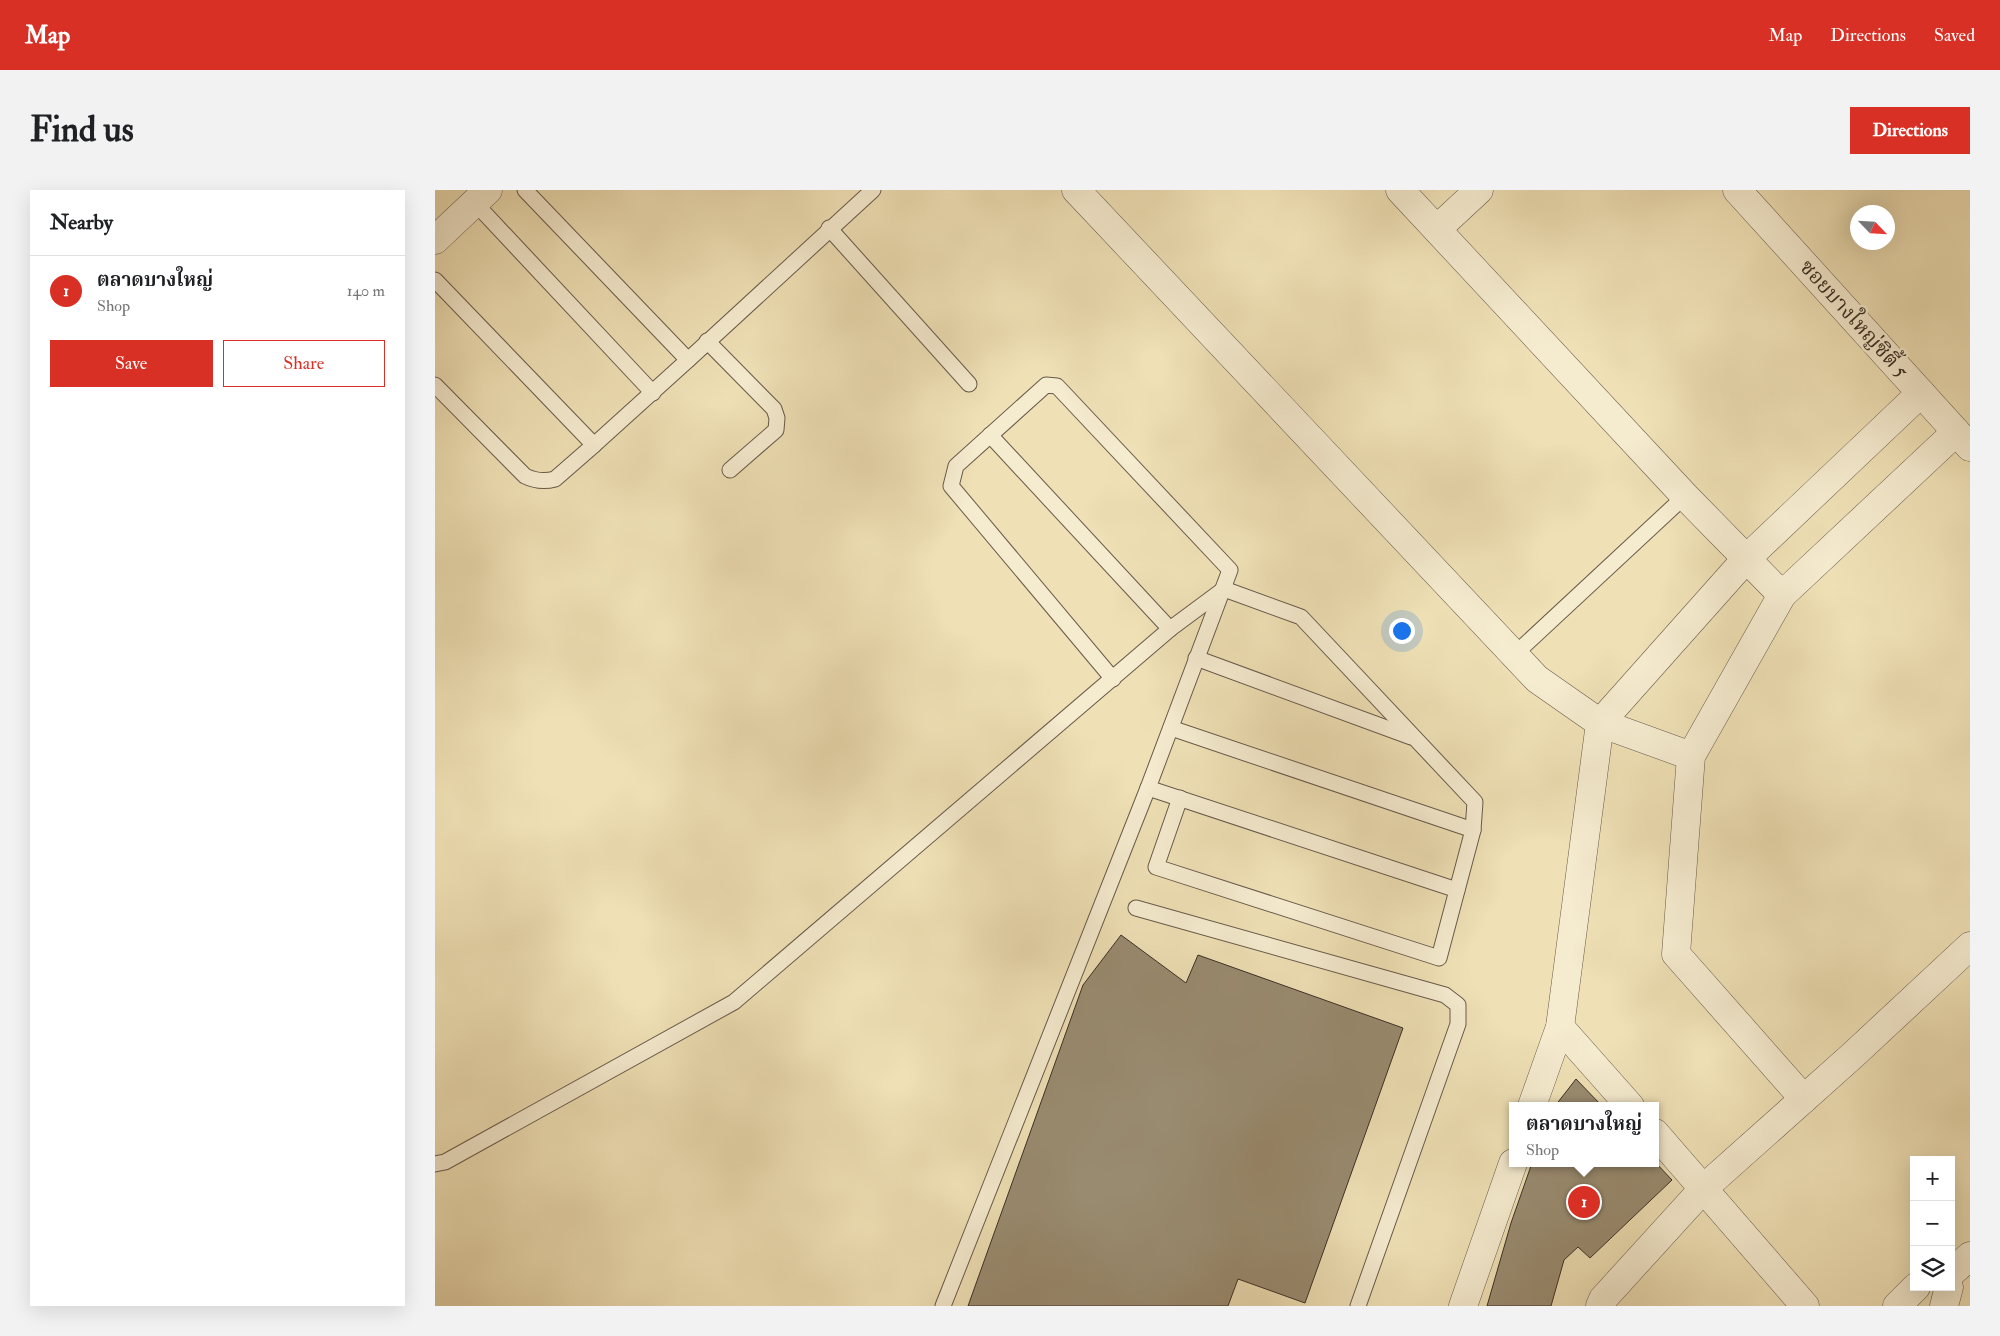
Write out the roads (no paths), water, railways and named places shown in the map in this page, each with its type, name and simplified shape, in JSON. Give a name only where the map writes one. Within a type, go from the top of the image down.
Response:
[{"type":"street","points":[[1076,190],[1537,679],[1600,723],[1691,756]]},
{"type":"street","points":[[1400,190],[1685,496],[1782,595]]},
{"type":"street","points":[[1437,229],[1479,190]]},
{"type":"street","name":"ซอยบางใหญ่ซิตี้ 5","points":[[1742,192],[1963,440]]},
{"type":"street","points":[[435,240],[482,196]]},
{"type":"street","points":[[1534,1102],[1560,1027],[1600,723],[1746,559],[1921,393]]},
{"type":"street","points":[[1804,1099],[1676,954],[1691,756],[1782,595],[1963,440]]},
{"type":"street","points":[[1600,1306],[1603,1299],[1704,1188],[1970,946]]},
{"type":"street","points":[[1560,1027],[1626,1102]]},
{"type":"street","points":[[1659,1137],[1805,1306]]},
{"type":"street","points":[[1463,1306],[1512,1167]]},
{"type":"street","points":[[1897,1306],[1912,1291]]},
{"type":"street","points":[[1944,1306],[1949,1291]]},
{"type":"lane","points":[[525,190],[688,360]]},
{"type":"lane","points":[[435,385],[525,476],[532,480],[547,481],[555,479],[653,393],[829,228],[873,190]]},
{"type":"lane","points":[[482,196],[653,393]]},
{"type":"lane","points":[[829,228],[969,384]]},
{"type":"lane","points":[[435,280],[594,445]]},
{"type":"lane","points":[[707,342],[774,409],[777,418],[776,430],[730,470]]},
{"type":"lane","points":[[943,1306],[1148,788],[1230,570],[1057,386],[1046,385],[956,466],[951,486],[1113,679]]},
{"type":"lane","points":[[990,435],[1170,629]]},
{"type":"lane","points":[[1514,655],[1685,496]]},
{"type":"lane","points":[[435,1164],[445,1162],[734,1002],[1170,629],[1224,589]]},
{"type":"lane","points":[[1181,798],[1156,867],[1439,958],[1473,830],[1475,802],[1301,617],[1224,589]]},
{"type":"lane","points":[[1196,658],[1415,738]]},
{"type":"lane","points":[[1171,728],[1473,830]]},
{"type":"lane","points":[[1148,788],[1457,890]]},
{"type":"lane","points":[[1136,908],[1445,995],[1458,1005],[1458,1024],[1357,1306]]},
{"type":"place","name":"ตลาดบางใหญ่","points":[[1584,1202]]}]
